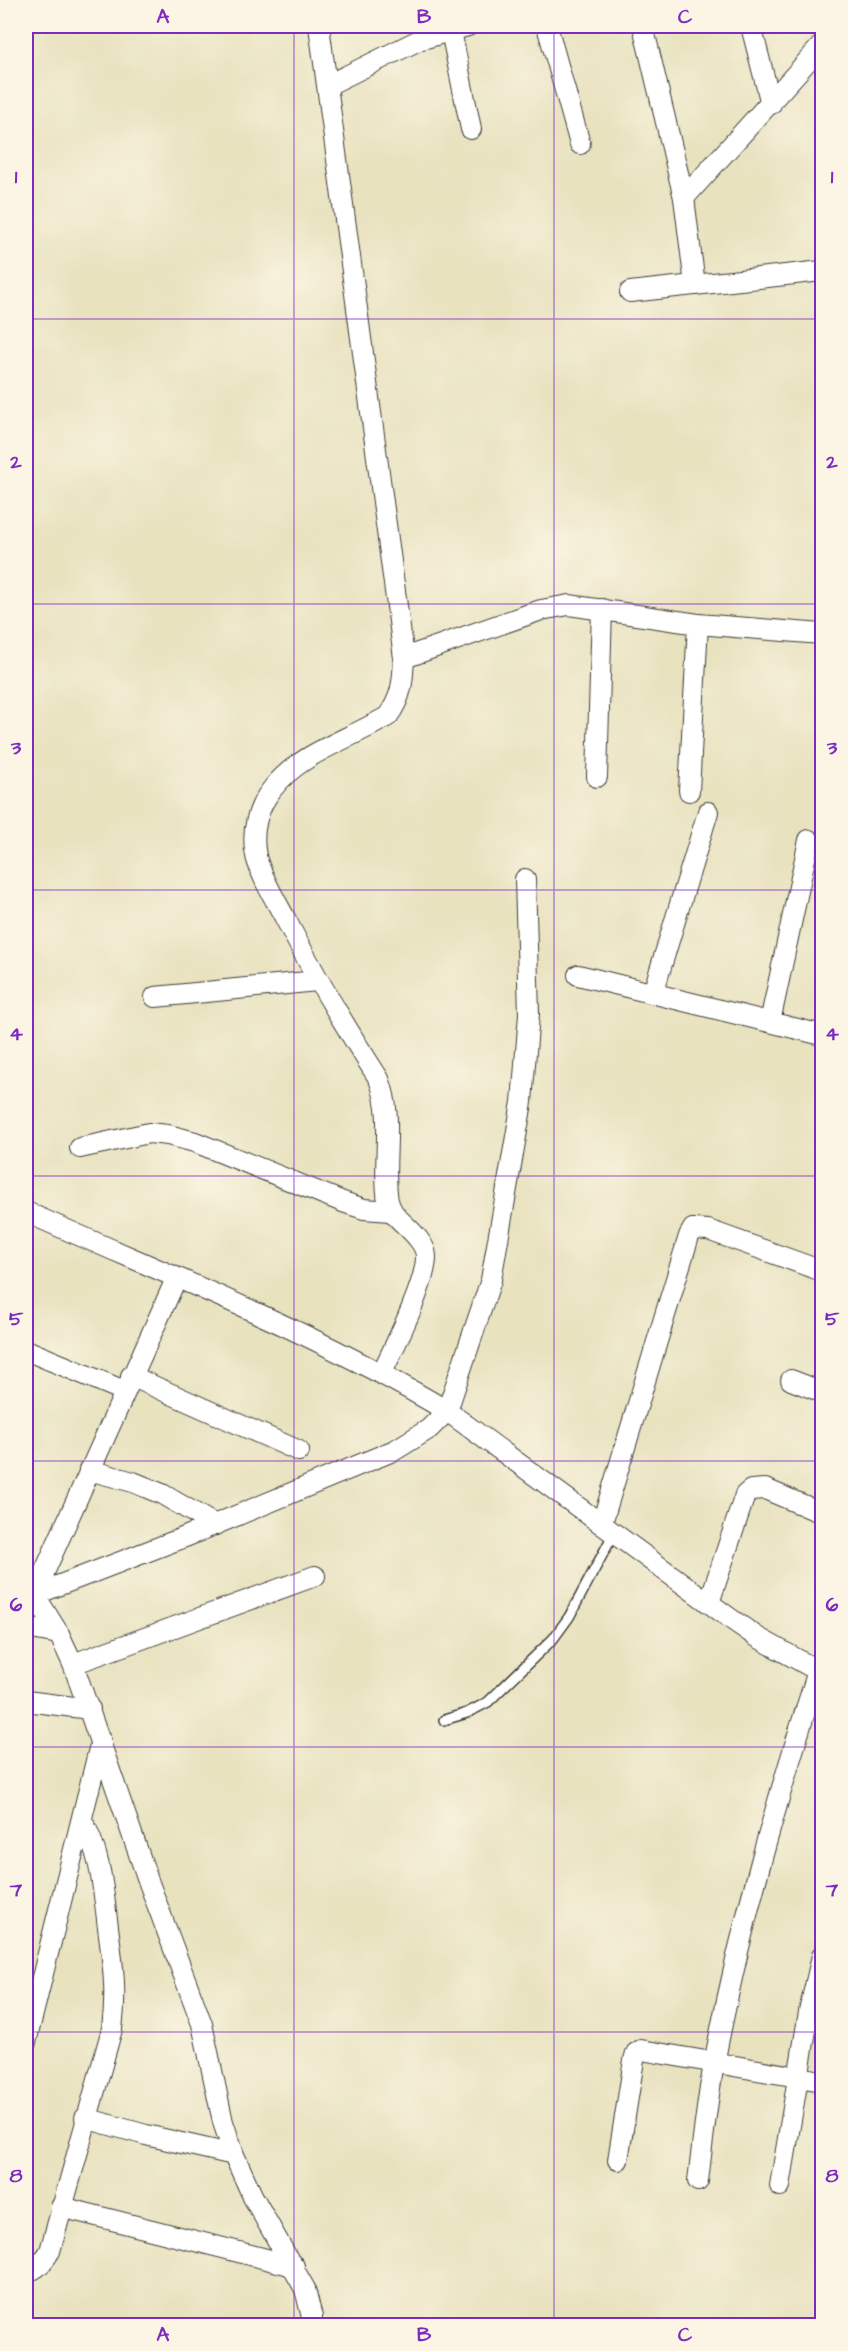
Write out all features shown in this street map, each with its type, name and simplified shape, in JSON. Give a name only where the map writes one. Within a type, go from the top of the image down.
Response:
[{"type":"street","points":[[320,26],[404,658],[402,690],[397,704],[388,716],[306,759],[286,774],[268,794],[257,818],[254,834],[256,858],[269,886],[317,981],[379,1079],[386,1096],[387,1194],[391,1211],[416,1237],[426,1256],[423,1273],[410,1310],[382,1373]]},
{"type":"street","points":[[547,26],[580,144]]},
{"type":"street","points":[[643,26],[684,198],[695,285]]},
{"type":"street","points":[[751,26],[771,104]]},
{"type":"street","points":[[328,85],[419,40],[456,27],[471,129]]},
{"type":"street","points":[[684,198],[822,45]]},
{"type":"street","points":[[630,292],[822,271]]},
{"type":"street","points":[[404,658],[554,606],[569,605],[698,624],[822,634]]},
{"type":"street","points":[[597,777],[602,609]]},
{"type":"street","points":[[689,791],[698,624]]},
{"type":"street","points":[[653,993],[708,812]]},
{"type":"street","points":[[771,1022],[809,840]]},
{"type":"street","points":[[30,1588],[215,1525],[395,1450],[429,1429],[447,1411],[490,1280],[522,1102],[529,1014],[525,879]]},
{"type":"street","points":[[578,975],[771,1022],[821,1029]]},
{"type":"street","points":[[155,997],[317,981]]},
{"type":"street","points":[[80,1148],[149,1133],[168,1135],[195,1142],[343,1202],[364,1209],[391,1211]]},
{"type":"street","points":[[26,1212],[333,1348],[382,1373],[447,1411],[757,1637],[820,1672],[790,1760],[746,1916],[714,2061],[698,2181]]},
{"type":"street","points":[[608,1528],[689,1236],[693,1229],[708,1230],[822,1271]]},
{"type":"street","points":[[30,1588],[89,1470],[176,1279]]},
{"type":"street","points":[[26,1350],[127,1384],[299,1451]]},
{"type":"street","points":[[791,1380],[822,1392]]},
{"type":"street","points":[[89,1470],[143,1486],[215,1525]]},
{"type":"street","points":[[709,1603],[745,1495],[750,1490],[765,1490],[822,1513]]},
{"type":"street","points":[[73,1664],[315,1576]]},
{"type":"street","points":[[30,1588],[59,1634],[73,1664],[149,1883],[202,2024],[222,2122],[234,2155],[259,2207],[305,2289],[312,2325]]},
{"type":"street","points":[[26,1628],[59,1634]]},
{"type":"street","points":[[26,1701],[90,1709]]},
{"type":"street","points":[[26,2042],[101,1741]]},
{"type":"street","points":[[26,2272],[34,2270],[42,2263],[50,2251],[85,2118],[112,2029],[116,2002],[100,1866],[92,1839],[82,1820]]},
{"type":"street","points":[[780,2186],[809,2012],[822,1956]]},
{"type":"street","points":[[618,2160],[636,2053],[641,2050],[822,2081]]},
{"type":"street","points":[[85,2118],[234,2155]]},
{"type":"street","points":[[61,2207],[294,2266]]},
{"type":"lane","points":[[444,1719],[467,1713],[488,1702],[553,1639],[570,1617],[608,1528]]}]
